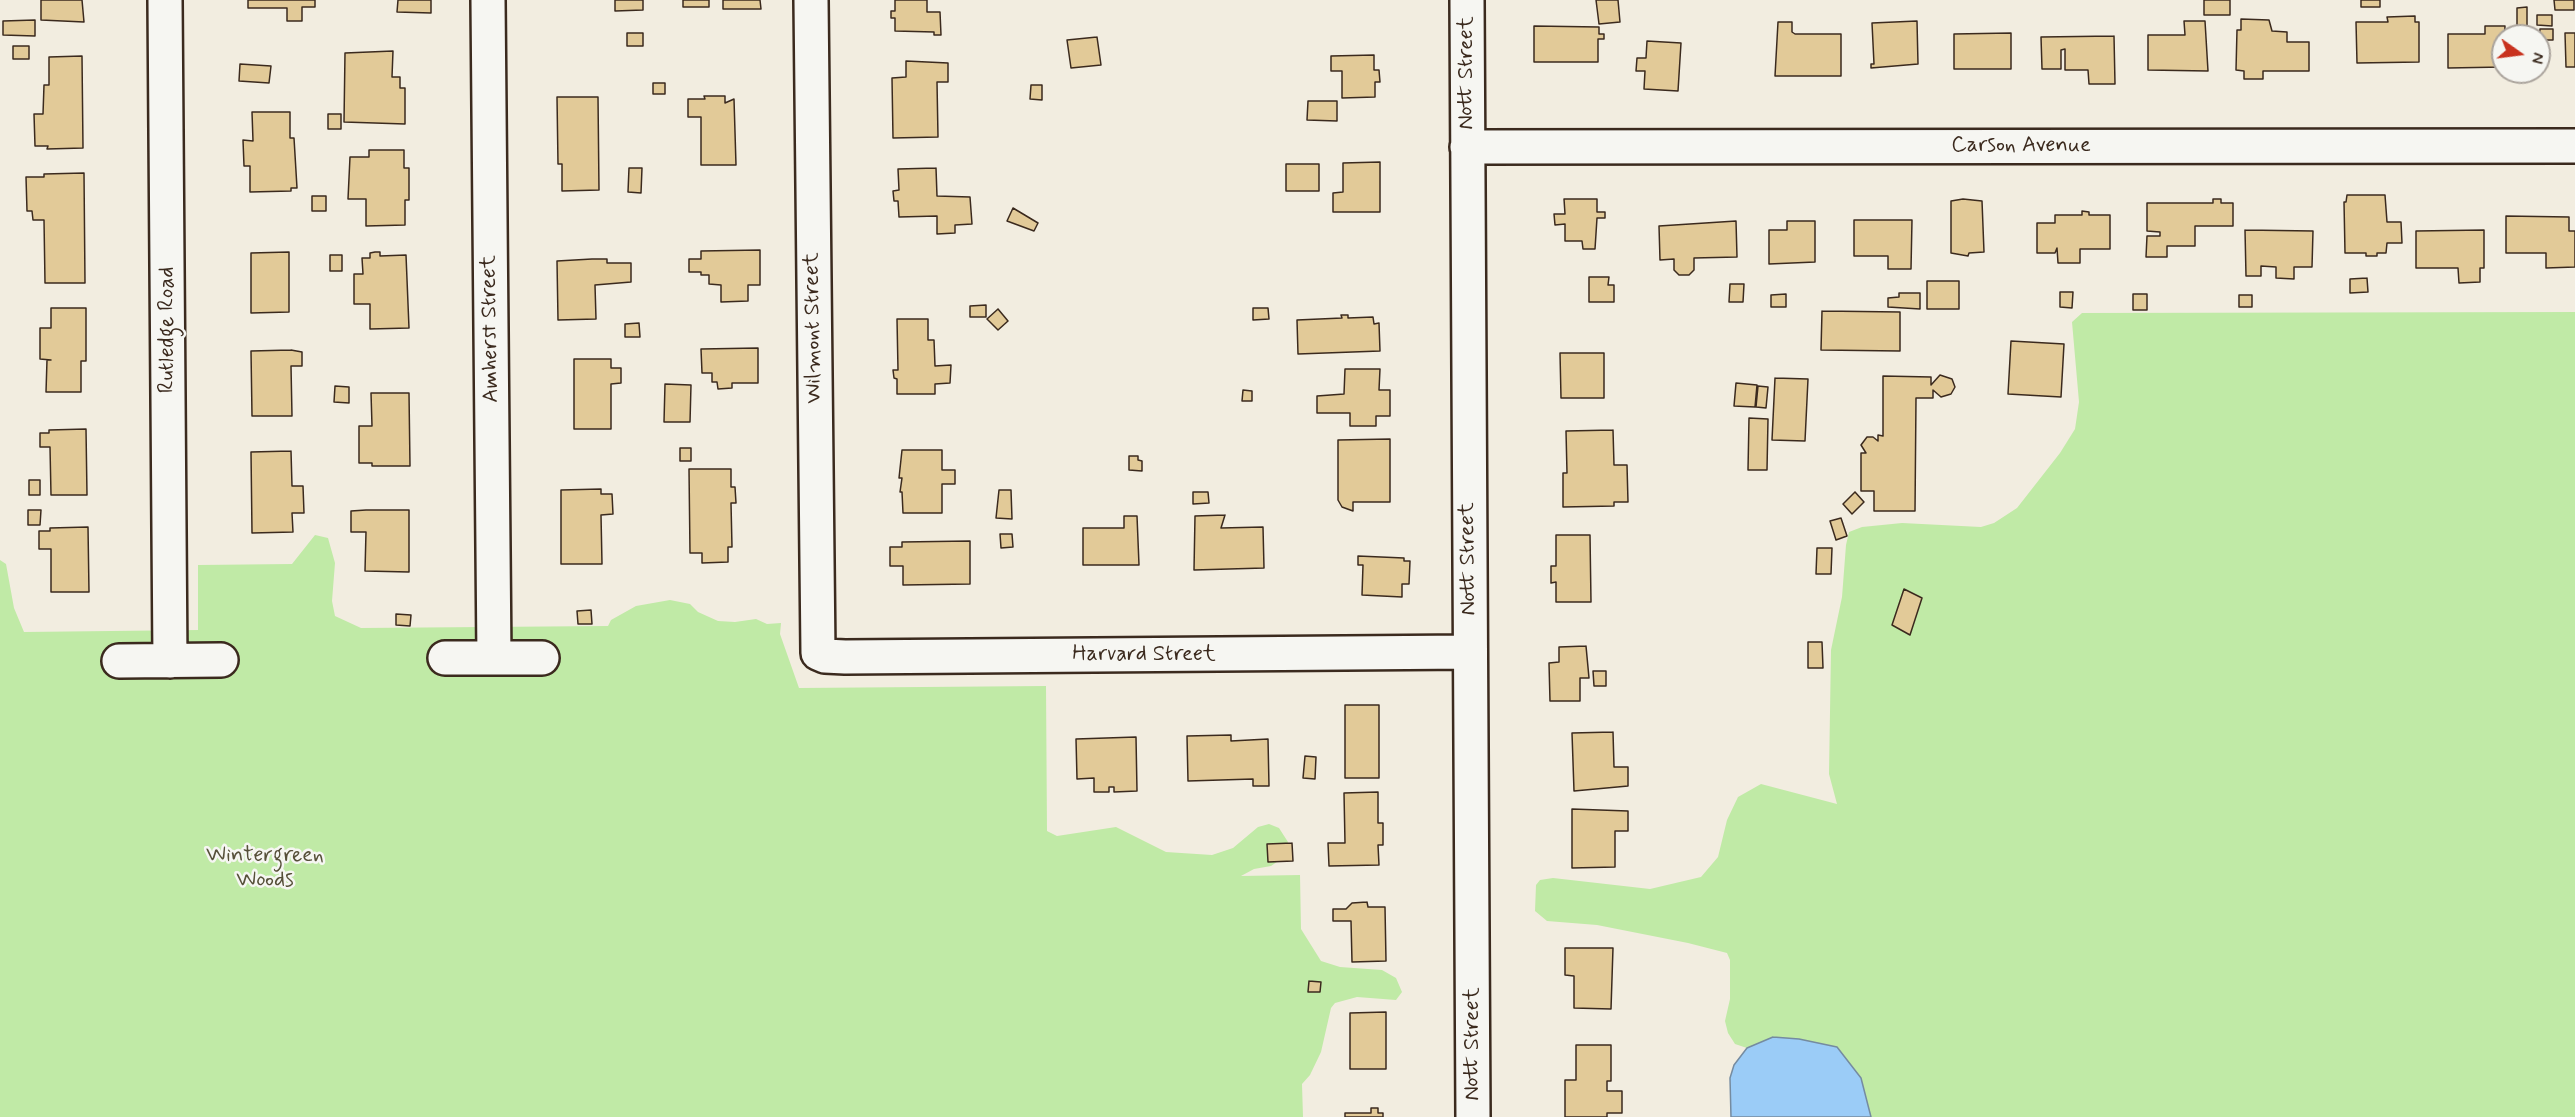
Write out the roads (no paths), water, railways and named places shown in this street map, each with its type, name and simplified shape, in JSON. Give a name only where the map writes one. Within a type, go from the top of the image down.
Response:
[{"type":"street","name":"Rutledge Road","points":[[165,0],[170,661]]},
{"type":"street","name":"Amherst Street","points":[[488,0],[494,658]]},
{"type":"street","name":"Wilmont Street","points":[[811,0],[816,642],[820,654]]},
{"type":"street","name":"Nott Street","points":[[1467,0],[1473,1117]]},
{"type":"street","name":"Carson Avenue","points":[[1467,147],[2575,146]]},
{"type":"street","name":"Harvard Street","points":[[820,654],[845,657],[1469,652]]},
{"type":"street","points":[[445,658],[542,658]]},
{"type":"street","points":[[119,661],[221,660]]},
{"type":"water","points":[[1773,1037],[1799,1039],[1837,1047],[1861,1078],[1871,1117],[1731,1117],[1730,1078],[1734,1065],[1747,1048]]},
{"type":"park label","name":"Wintergreen Woods","points":[[265,868]]}]
